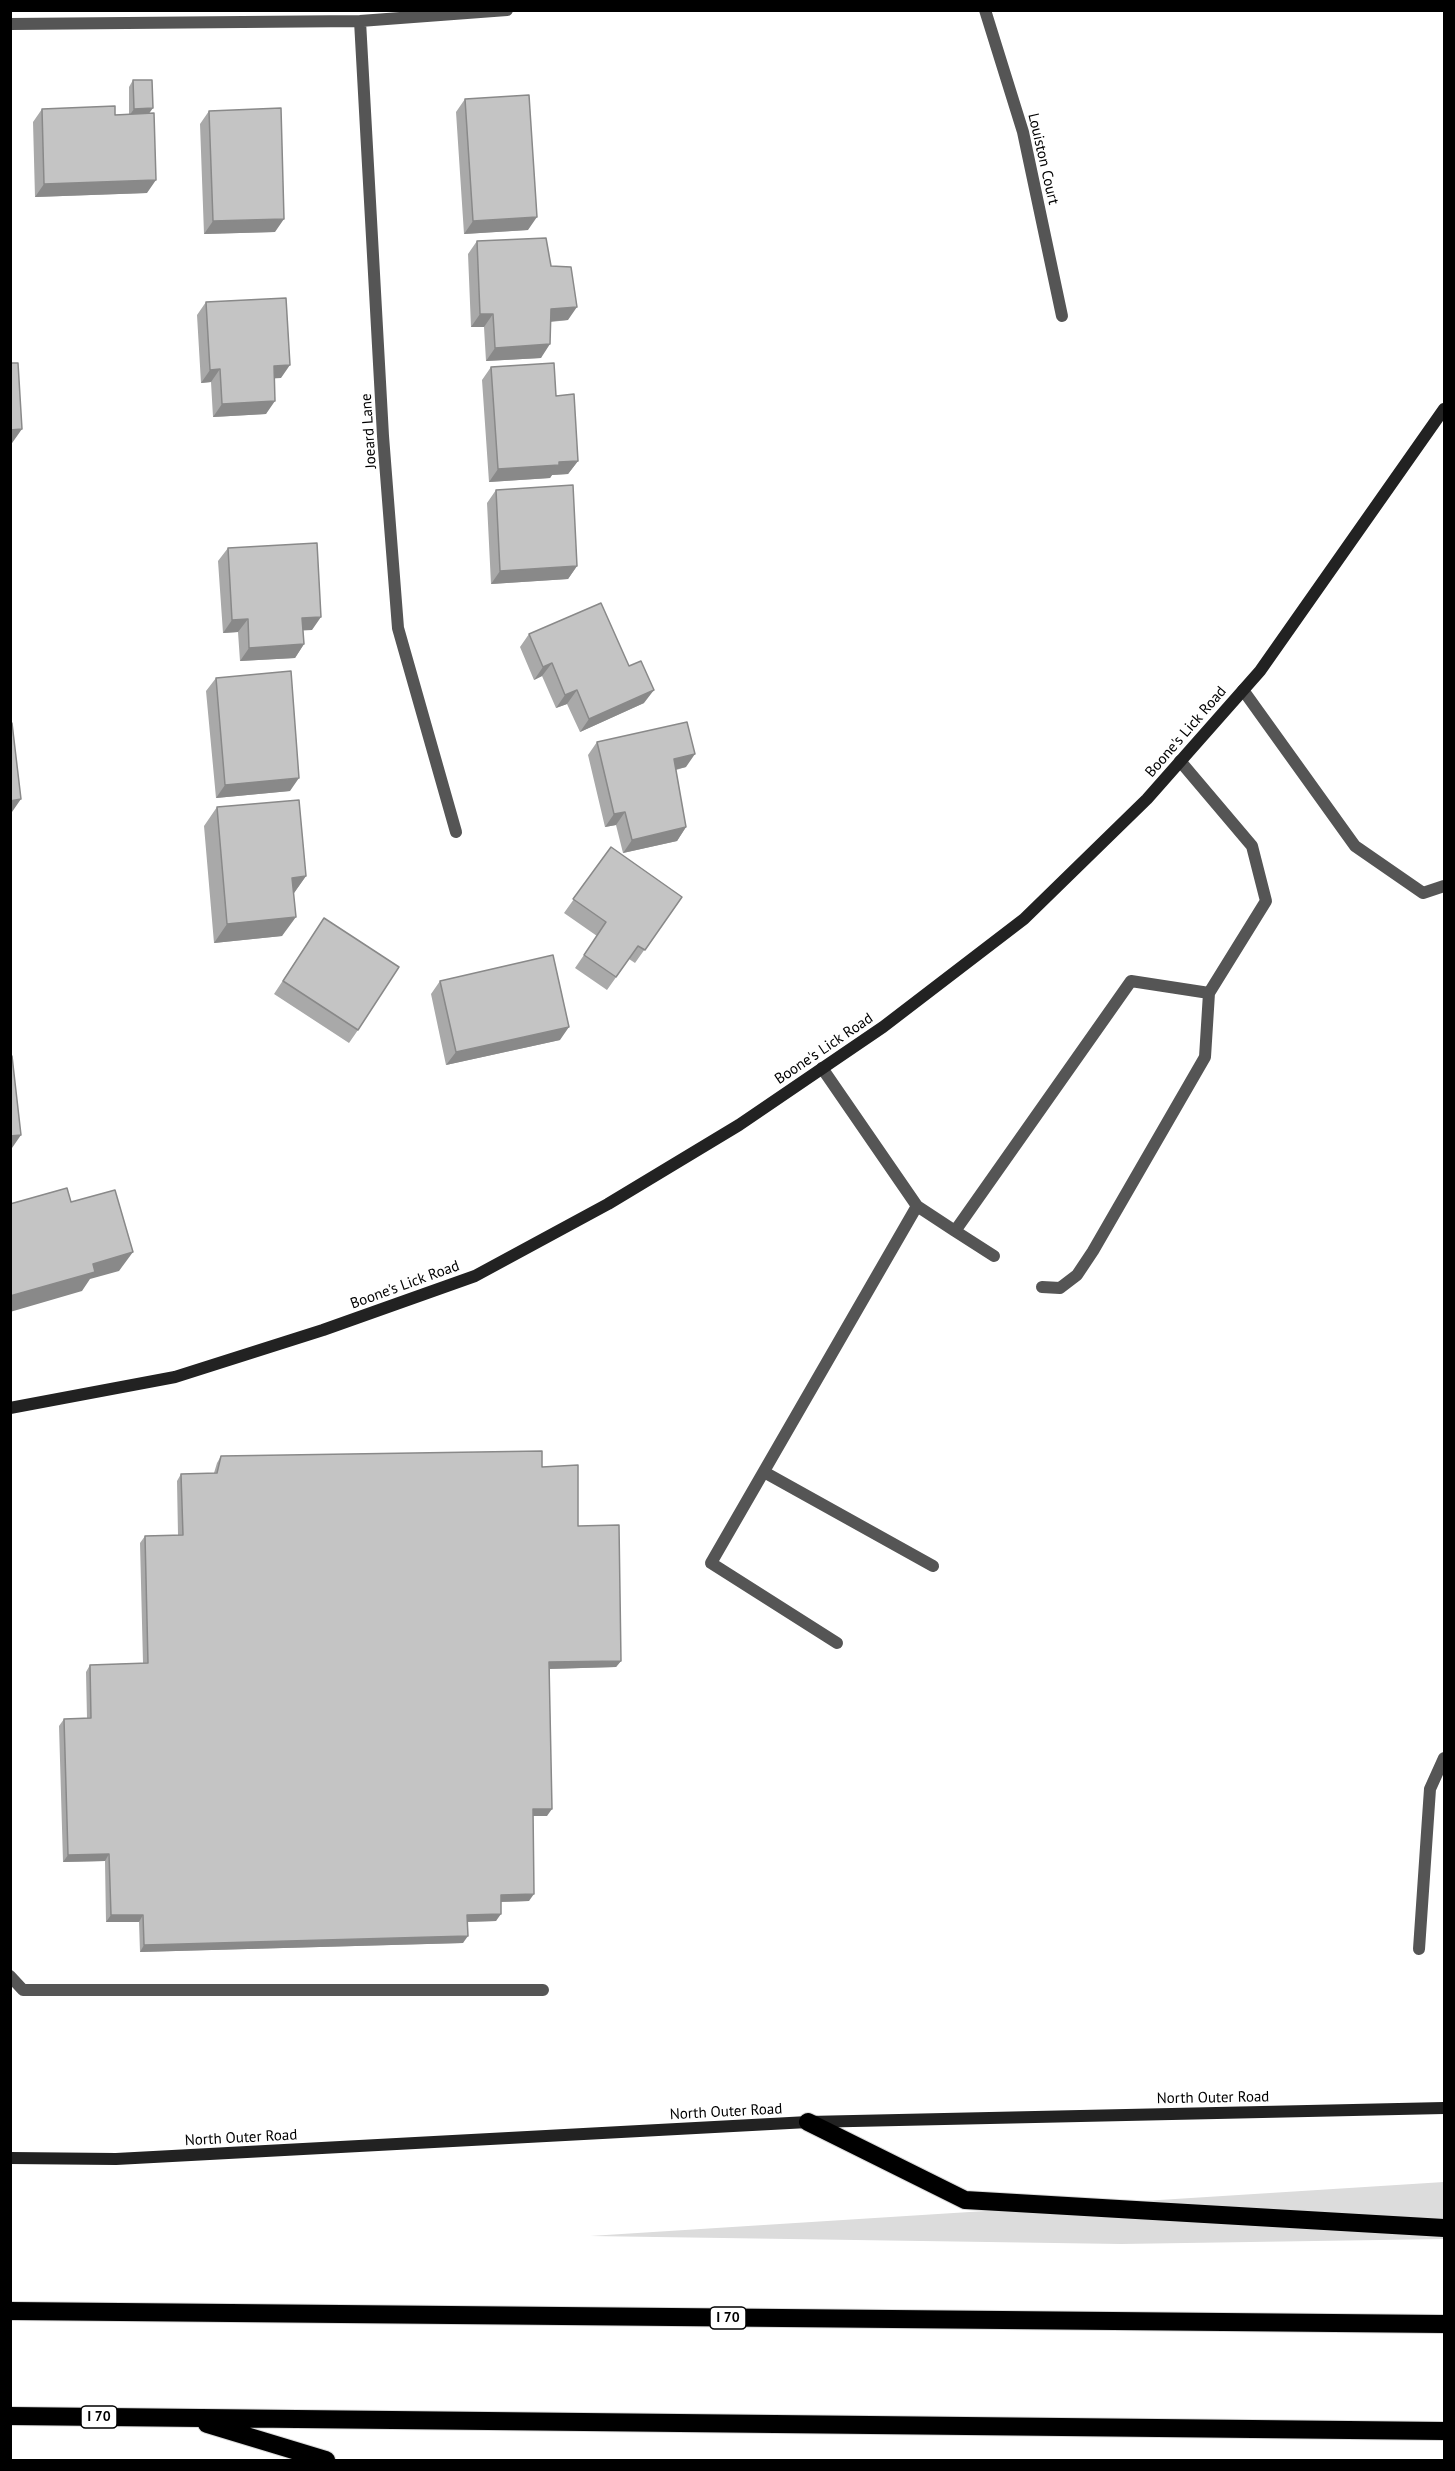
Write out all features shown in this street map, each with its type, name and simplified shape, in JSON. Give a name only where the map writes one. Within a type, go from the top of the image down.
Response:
[{"type":"highway","points":[[808,2122],[965,2200],[1444,2228]]},
{"type":"highway","name":"I 70","points":[[10,2311],[1444,2324]]},
{"type":"highway","name":"I 70","points":[[10,2416],[1444,2431]]},
{"type":"highway","points":[[188,2418],[326,2460]]},
{"type":"street","points":[[10,24],[360,21],[507,10]]},
{"type":"street","name":"Louiston Court","points":[[985,10],[1023,132],[1062,316]]},
{"type":"street","name":"Joeard Lane","points":[[360,21],[384,436],[398,628],[456,832]]},
{"type":"street","name":"Boone's Lick Road","points":[[10,1408],[175,1377],[323,1330],[475,1276],[608,1204],[739,1125],[883,1027],[1024,919],[1147,799],[1267,661],[1444,409]]},
{"type":"street","points":[[1243,690],[1355,846],[1423,893],[1444,886]]},
{"type":"street","points":[[1042,1287],[1060,1288],[1077,1275],[1205,1057],[1209,993],[1266,901],[1252,846],[1180,761]]},
{"type":"street","points":[[955,1231],[1131,981],[1209,993]]},
{"type":"street","points":[[822,1068],[917,1206],[994,1256]]},
{"type":"street","points":[[837,1643],[711,1563],[917,1206]]},
{"type":"street","points":[[764,1472],[933,1566]]},
{"type":"street","points":[[1419,1950],[1430,1790],[1444,1758]]},
{"type":"street","points":[[10,1976],[16,1991],[543,1990]]},
{"type":"street","name":"North Outer Road","points":[[10,2158],[116,2159],[808,2122],[1444,2108]]},
{"type":"shaded area","points":[[1444,2182],[1444,2239],[1121,2244],[590,2236]]},
{"type":"building","points":[[133,80],[152,80],[153,108],[134,109]]},
{"type":"building","points":[[529,95],[537,217],[473,221],[465,99]]},
{"type":"building","points":[[115,106],[115,115],[154,113],[156,180],[44,184],[42,109]]},
{"type":"building","points":[[281,108],[284,219],[213,221],[209,111]]},
{"type":"building","points":[[546,238],[551,266],[571,267],[577,307],[551,309],[550,344],[495,348],[493,314],[480,314],[477,241]]},
{"type":"building","points":[[286,298],[290,365],[274,366],[275,401],[222,404],[220,369],[210,370],[206,302]]},
{"type":"building","points":[[10,363],[18,363],[22,429],[10,430]]},
{"type":"building","points":[[554,363],[556,396],[574,394],[578,461],[559,462],[559,465],[498,469],[491,367]]},
{"type":"building","points":[[573,485],[577,566],[500,571],[496,490]]},
{"type":"building","points":[[317,543],[321,617],[302,618],[304,644],[249,648],[248,619],[232,620],[228,548]]},
{"type":"building","points":[[601,603],[629,666],[641,661],[654,690],[589,719],[577,690],[565,695],[552,663],[543,667],[529,634]]},
{"type":"building","points":[[291,671],[299,778],[225,785],[216,678]]},
{"type":"building","points":[[687,722],[695,754],[674,759],[686,827],[632,840],[625,812],[614,814],[597,742]]},
{"type":"building","points":[[10,723],[12,723],[21,799],[10,801]]},
{"type":"building","points":[[299,800],[306,876],[292,878],[296,917],[227,924],[217,807]]},
{"type":"building","points":[[611,847],[682,897],[645,950],[638,946],[616,977],[584,955],[606,922],[573,899]]},
{"type":"building","points":[[324,918],[399,967],[358,1030],[283,981]]},
{"type":"building","points":[[553,955],[569,1027],[456,1052],[440,981]]},
{"type":"building","points":[[10,1056],[12,1056],[21,1135],[10,1136]]},
{"type":"building","points":[[67,1188],[71,1202],[115,1190],[133,1252],[93,1264],[95,1272],[10,1296],[10,1204]]},
{"type":"building","points":[[542,1451],[542,1467],[578,1465],[578,1526],[619,1525],[621,1661],[549,1662],[552,1809],[533,1809],[534,1894],[501,1895],[501,1914],[467,1915],[468,1936],[144,1945],[143,1915],[111,1915],[109,1854],[68,1855],[64,1719],[91,1718],[90,1665],[148,1663],[145,1536],[183,1535],[181,1474],[217,1473],[221,1456]]}]
